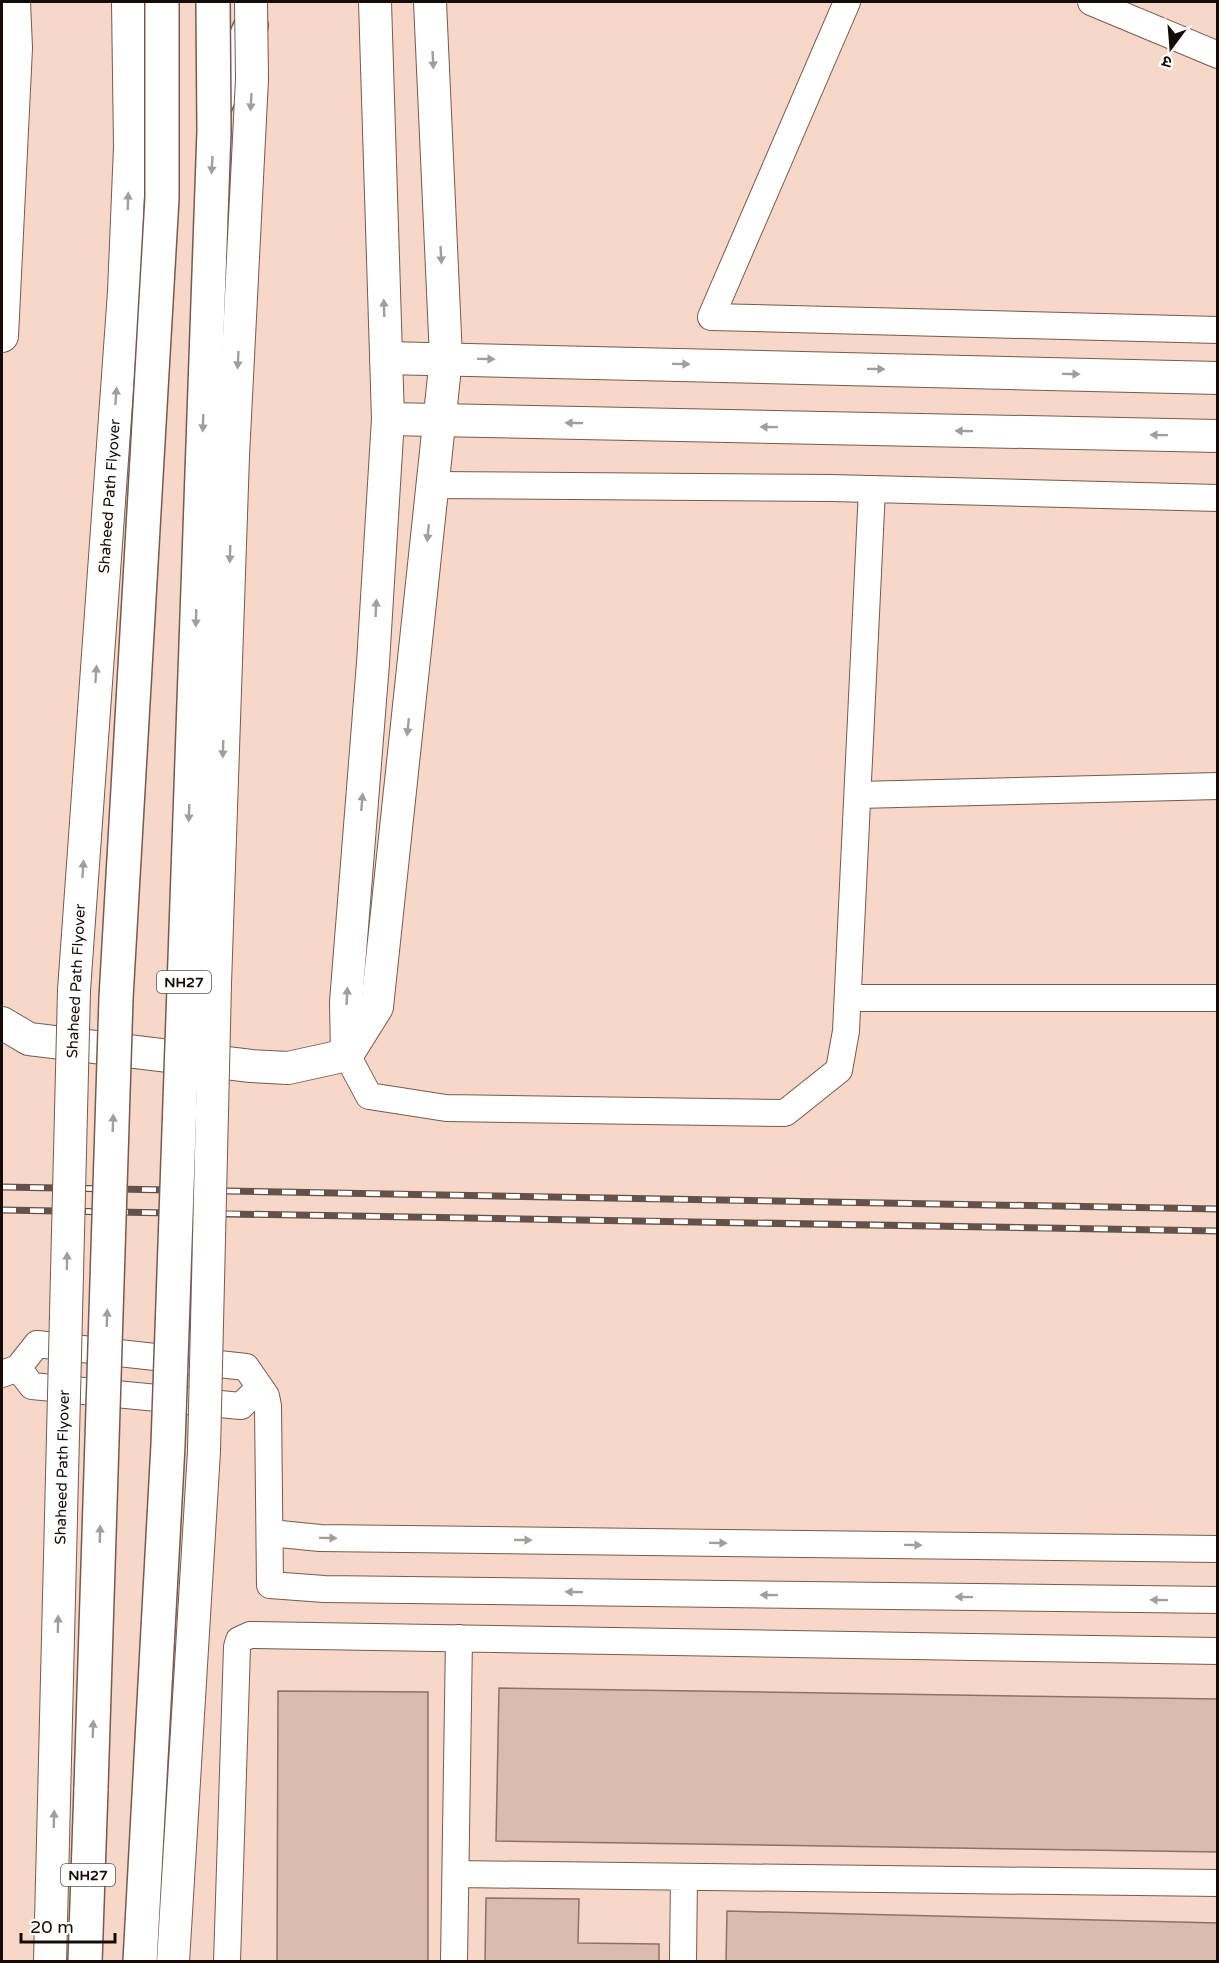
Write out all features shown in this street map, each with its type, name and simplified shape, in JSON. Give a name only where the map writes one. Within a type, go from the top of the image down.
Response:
[{"type":"highway","points":[[137,2],[162,76]]},
{"type":"highway","name":"NH27","points":[[85,1962],[116,998],[162,198],[162,2]]},
{"type":"highway","name":"NH27","points":[[140,1962],[168,1445],[214,108],[213,2]]},
{"type":"highway","points":[[214,108],[251,14]]},
{"type":"highway","points":[[209,241],[240,325]]},
{"type":"highway","points":[[51,1926],[92,1788]]},
{"type":"street","points":[[2,317],[8,108],[16,48],[14,2]]},
{"type":"street","name":"Shaheed Path Flyover","points":[[50,1962],[74,990],[124,292],[130,147],[128,2]]},
{"type":"street","points":[[375,2],[388,419],[373,663],[346,1002],[347,1055],[369,1096],[446,1108],[785,1113],[839,1070],[846,1031],[848,998],[872,489]]},
{"type":"street","points":[[2,1023],[29,1039],[251,1066],[288,1068],[347,1055],[377,1007],[446,358],[430,2]]},
{"type":"street","points":[[847,2],[711,317],[1218,330]]},
{"type":"street","points":[[1091,2],[1218,55]]},
{"type":"street","points":[[173,1962],[204,1451],[215,984],[233,456],[252,79],[251,14]]},
{"type":"street","points":[[386,358],[1218,378]]},
{"type":"street","points":[[388,419],[1218,436]]},
{"type":"street","points":[[434,486],[872,489],[1218,498]]},
{"type":"street","points":[[858,795],[1218,786]]},
{"type":"street","points":[[848,998],[1218,998]]},
{"type":"street","points":[[259,1388],[241,1406],[32,1386],[10,1371],[37,1344],[246,1367],[266,1396],[268,1406],[270,1585],[302,1588],[1218,1600]]},
{"type":"street","points":[[270,1533],[321,1538],[1218,1549]]},
{"type":"street","points":[[227,1962],[237,1647],[239,1640],[250,1635],[1218,1651]]},
{"type":"street","points":[[454,1962],[459,1638]]},
{"type":"street","points":[[456,1874],[1218,1883]]},
{"type":"street","points":[[683,1962],[684,1877]]},
{"type":"building","points":[[499,1688],[1218,1699],[1218,1852],[496,1841]]},
{"type":"building","points":[[278,1691],[428,1692],[428,1962],[277,1962]]},
{"type":"building","points":[[486,1898],[579,1899],[578,1943],[659,1944],[659,1962],[485,1962]]},
{"type":"building","points":[[727,1911],[1218,1923],[1218,1962],[726,1962]]},
{"type":"railway","points":[[2,1187],[1218,1209]]},
{"type":"railway","points":[[2,1210],[1218,1231]]}]
